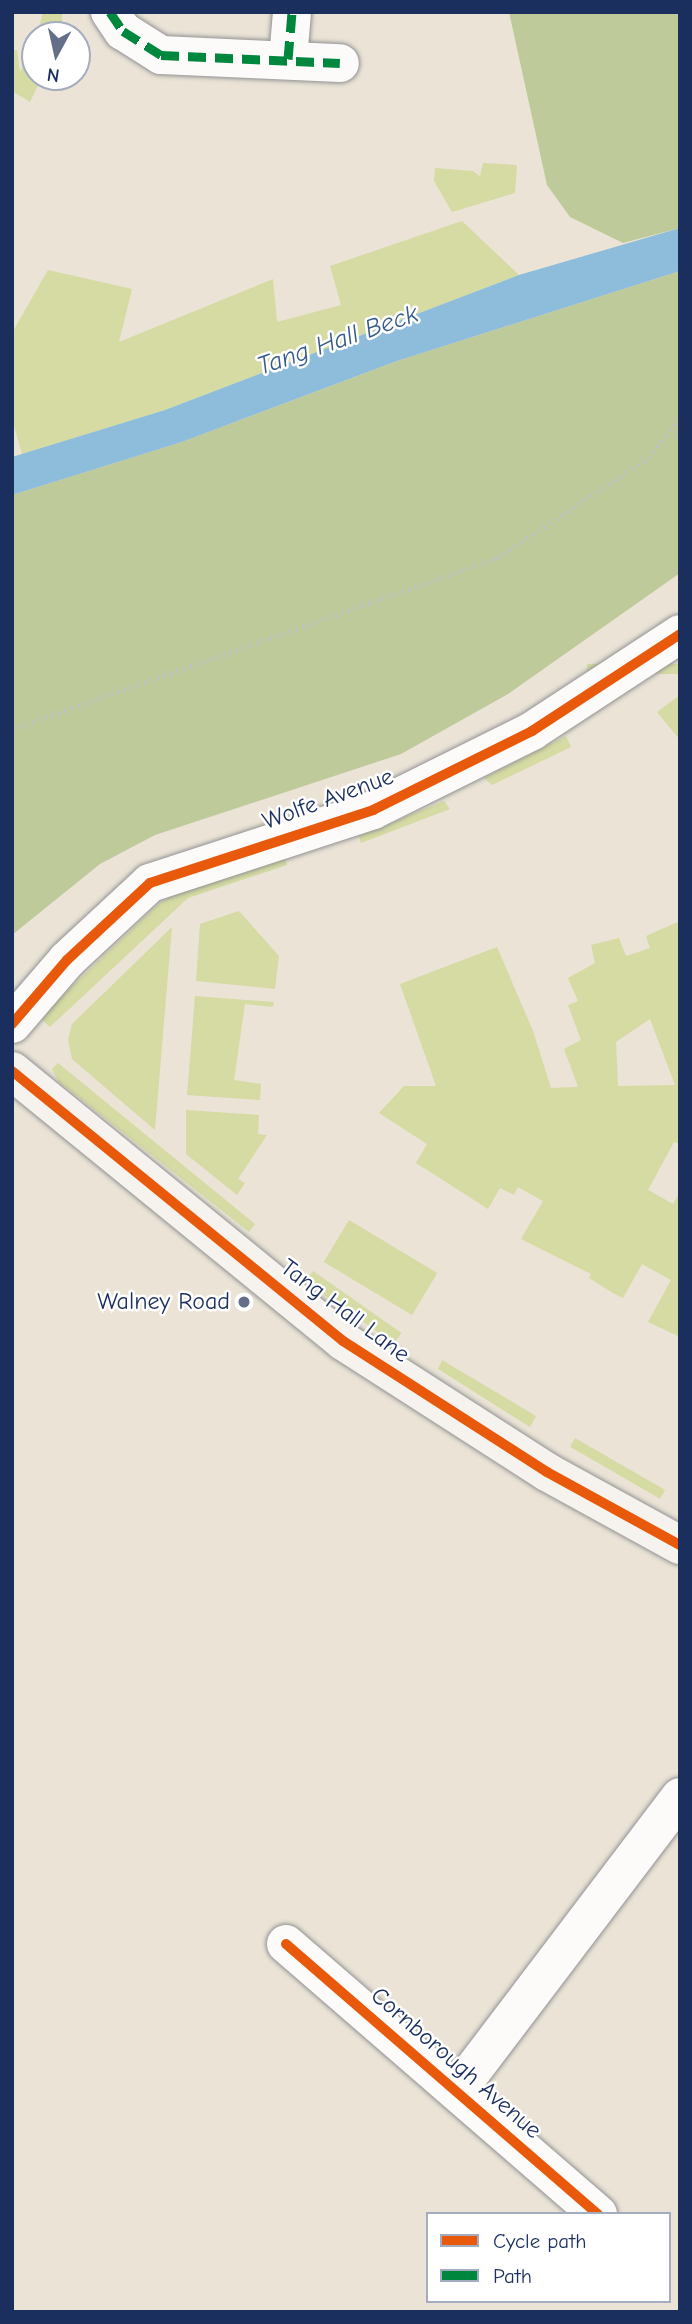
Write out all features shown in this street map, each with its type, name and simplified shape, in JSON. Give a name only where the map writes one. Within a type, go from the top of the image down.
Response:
[{"type":"street","points":[[110,12],[123,31],[161,55],[341,63]]},
{"type":"street","points":[[288,59],[292,12]]},
{"type":"street","name":"Wolfe Avenue","points":[[12,1024],[67,960],[150,883],[373,810],[532,731],[680,634]]},
{"type":"street","name":"Tang Hall Lane","points":[[12,1071],[343,1341],[547,1472],[680,1545]]},
{"type":"street","name":"Cornborough Avenue","points":[[457,2091],[680,1797]]},
{"type":"street","name":"Cornborough Avenue","points":[[286,1944],[596,2212]]},
{"type":"path","points":[[12,729],[497,558],[648,458],[680,419]]},
{"type":"green space","points":[[43,12],[62,12],[62,21],[41,21]]},
{"type":"green space","points":[[509,12],[680,12],[680,228],[623,243],[570,217],[547,185]]},
{"type":"green space","points":[[12,50],[17,50],[20,72],[21,70],[21,91],[35,91],[30,102],[12,91]]},
{"type":"green space","points":[[483,163],[517,165],[515,193],[452,212],[434,181],[435,168],[473,171],[480,176]]},
{"type":"green space","points":[[462,221],[519,275],[165,410],[22,454],[12,419],[12,333],[48,270],[132,289],[119,342],[273,279],[277,322],[341,305],[330,266]]},
{"type":"green space","points":[[680,271],[680,573],[508,694],[401,754],[155,835],[100,864],[12,935],[12,495],[182,442],[397,361]]},
{"type":"green space","points":[[587,664],[680,664],[680,674],[587,674]]},
{"type":"green space","points":[[680,695],[680,740],[657,712]]},
{"type":"green space","points":[[566,736],[571,747],[492,785],[484,778]]},
{"type":"green space","points":[[444,801],[450,809],[361,843],[359,836]]},
{"type":"green space","points":[[284,853],[287,865],[188,898],[50,1027],[40,1017],[156,906],[183,887]]},
{"type":"green space","points":[[239,911],[279,956],[275,989],[196,981],[200,924]]},
{"type":"green space","points":[[680,921],[680,1144],[674,1142],[648,1190],[673,1204],[680,1192],[680,1337],[648,1322],[671,1280],[642,1264],[623,1298],[613,1293],[589,1278],[591,1274],[521,1239],[543,1201],[518,1187],[514,1195],[500,1188],[488,1209],[416,1163],[427,1144],[379,1113],[404,1086],[436,1086],[400,984],[497,947],[533,1031],[551,1088],[578,1087],[564,1049],[581,1040],[568,1005],[578,1001],[568,978],[595,963],[591,945],[619,938],[626,956],[650,948],[646,936]],"holes":[[[650,1019],[675,1085],[618,1086],[616,1042]]]},
{"type":"green space","points":[[172,927],[155,1130],[72,1059],[68,1040],[72,1024]]},
{"type":"green space","points":[[195,996],[274,1002],[273,1007],[245,1004],[234,1080],[261,1084],[260,1100],[187,1095]]},
{"type":"green space","points":[[58,1063],[255,1224],[249,1232],[58,1081],[52,1069]]},
{"type":"green space","points":[[186,1110],[259,1115],[258,1134],[267,1135],[238,1179],[245,1183],[237,1195],[186,1154]]},
{"type":"green space","points":[[349,1220],[437,1273],[412,1315],[324,1262]]},
{"type":"green space","points":[[313,1271],[401,1333],[394,1344],[306,1282]]},
{"type":"green space","points":[[442,1360],[536,1416],[530,1427],[438,1369]]},
{"type":"green space","points":[[575,1438],[665,1490],[660,1499],[570,1447]]},
{"type":"water","points":[[680,228],[680,271],[397,361],[182,442],[12,495],[12,457],[165,410],[519,275]]},
{"type":"marked path","points":[[110,12],[123,31],[161,55],[340,63]]},
{"type":"marked path","points":[[288,59],[292,12]]},
{"type":"cycle path","points":[[12,1024],[67,960],[150,883],[373,810],[532,731],[680,634]]},
{"type":"cycle path","points":[[12,1071],[343,1341],[547,1472],[680,1545]]},
{"type":"cycle path","points":[[286,1944],[596,2212]]},
{"type":"place","name":"Walney Road","points":[[244,1302]]},
{"type":"water label","name":"Tang Hall Beck","points":[[338,341]]}]
